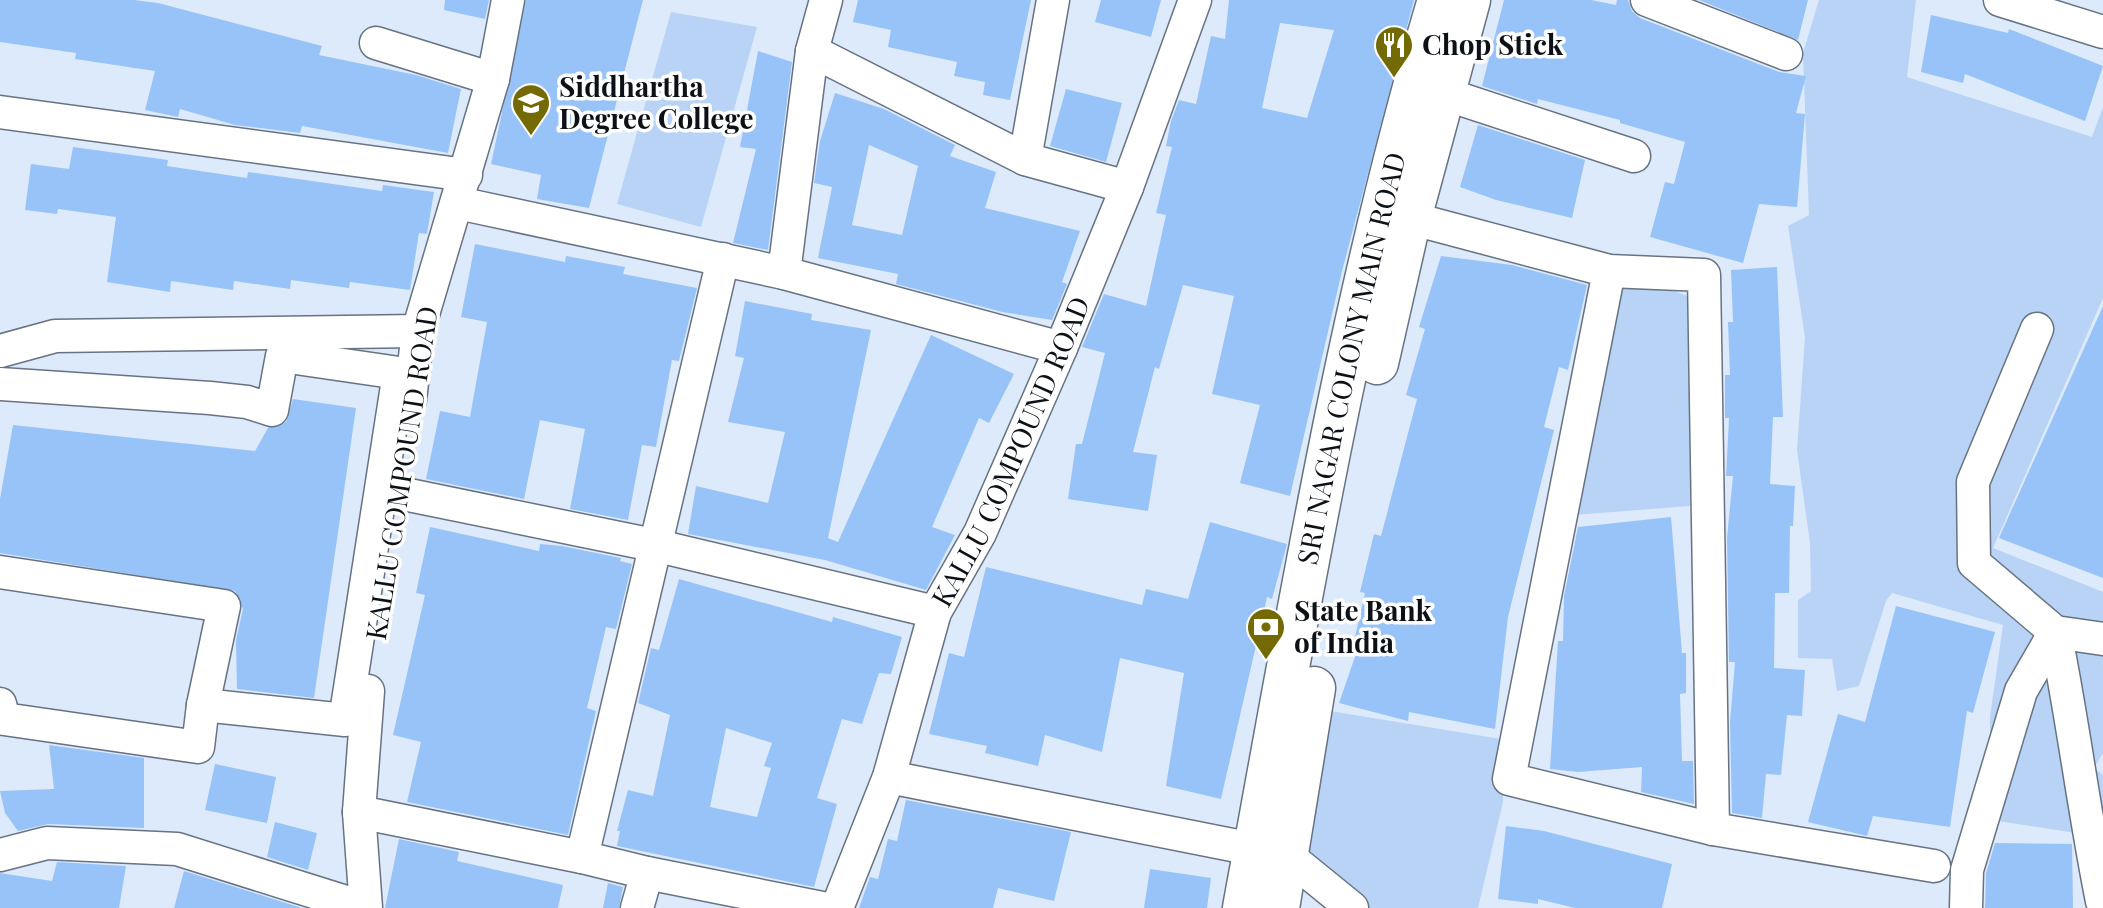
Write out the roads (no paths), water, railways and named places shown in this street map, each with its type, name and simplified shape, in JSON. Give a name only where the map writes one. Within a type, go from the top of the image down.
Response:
[{"type":"main road","name":"SRI NAGAR COLONY MAIN ROAD","points":[[1278,908],[1271,854],[1373,247],[1410,97],[1439,0]]},
{"type":"main road","name":"SRI NAGAR COLONY MAIN ROAD","points":[[1244,908],[1271,854],[1315,684],[1369,402],[1410,218],[1469,0]]},
{"type":"street","name":"KALLU COMPOUND ROAD","points":[[365,908],[359,812],[365,713],[399,493],[418,331],[493,79],[508,0]]},
{"type":"street","points":[[784,273],[812,51],[826,0]]},
{"type":"street","points":[[1025,159],[1053,0]]},
{"type":"street","name":"KALLU COMPOUND ROAD","points":[[837,908],[889,777],[935,612],[980,533],[1061,348],[1127,187],[1195,0]]},
{"type":"street","points":[[1647,0],[1786,54]]},
{"type":"street","points":[[2000,0],[2103,32]]},
{"type":"street","points":[[376,43],[493,79]]},
{"type":"street","points":[[812,51],[1025,159],[1127,187]]},
{"type":"street","points":[[1442,93],[1634,156]]},
{"type":"street","points":[[0,112],[462,189],[1061,348]]},
{"type":"street","points":[[1410,218],[1609,271],[1704,275],[1713,829]]},
{"type":"street","points":[[582,857],[658,546],[723,259]]},
{"type":"street","points":[[1609,271],[1509,779],[1713,829],[1934,866]]},
{"type":"street","points":[[2037,329],[1973,482],[1974,563],[2055,632],[2103,639]]},
{"type":"street","points":[[0,351],[55,336],[418,331]]},
{"type":"street","points":[[0,384],[210,398],[247,402],[272,410],[282,356],[399,373],[345,720],[203,705]]},
{"type":"street","points":[[399,493],[658,546],[935,612]]},
{"type":"street","points":[[0,572],[224,606],[203,705],[198,747],[4,719],[0,704]]},
{"type":"street","points":[[2055,632],[2070,704],[2081,796],[2102,901],[2100,908]]},
{"type":"street","points":[[1966,908],[1967,870],[2021,691],[2055,632]]},
{"type":"street","points":[[889,777],[1271,854],[1352,908]]},
{"type":"street","points":[[359,812],[822,908]]},
{"type":"street","points":[[0,855],[47,843],[177,849],[365,908]]},
{"type":"street","points":[[637,908],[647,873]]},
{"type":"place","name":"Chop Stick","points":[[1394,79]]},
{"type":"place","name":"Siddhartha Degree College","points":[[531,137]]},
{"type":"place","name":"State Bank of India","points":[[1266,661]]}]
